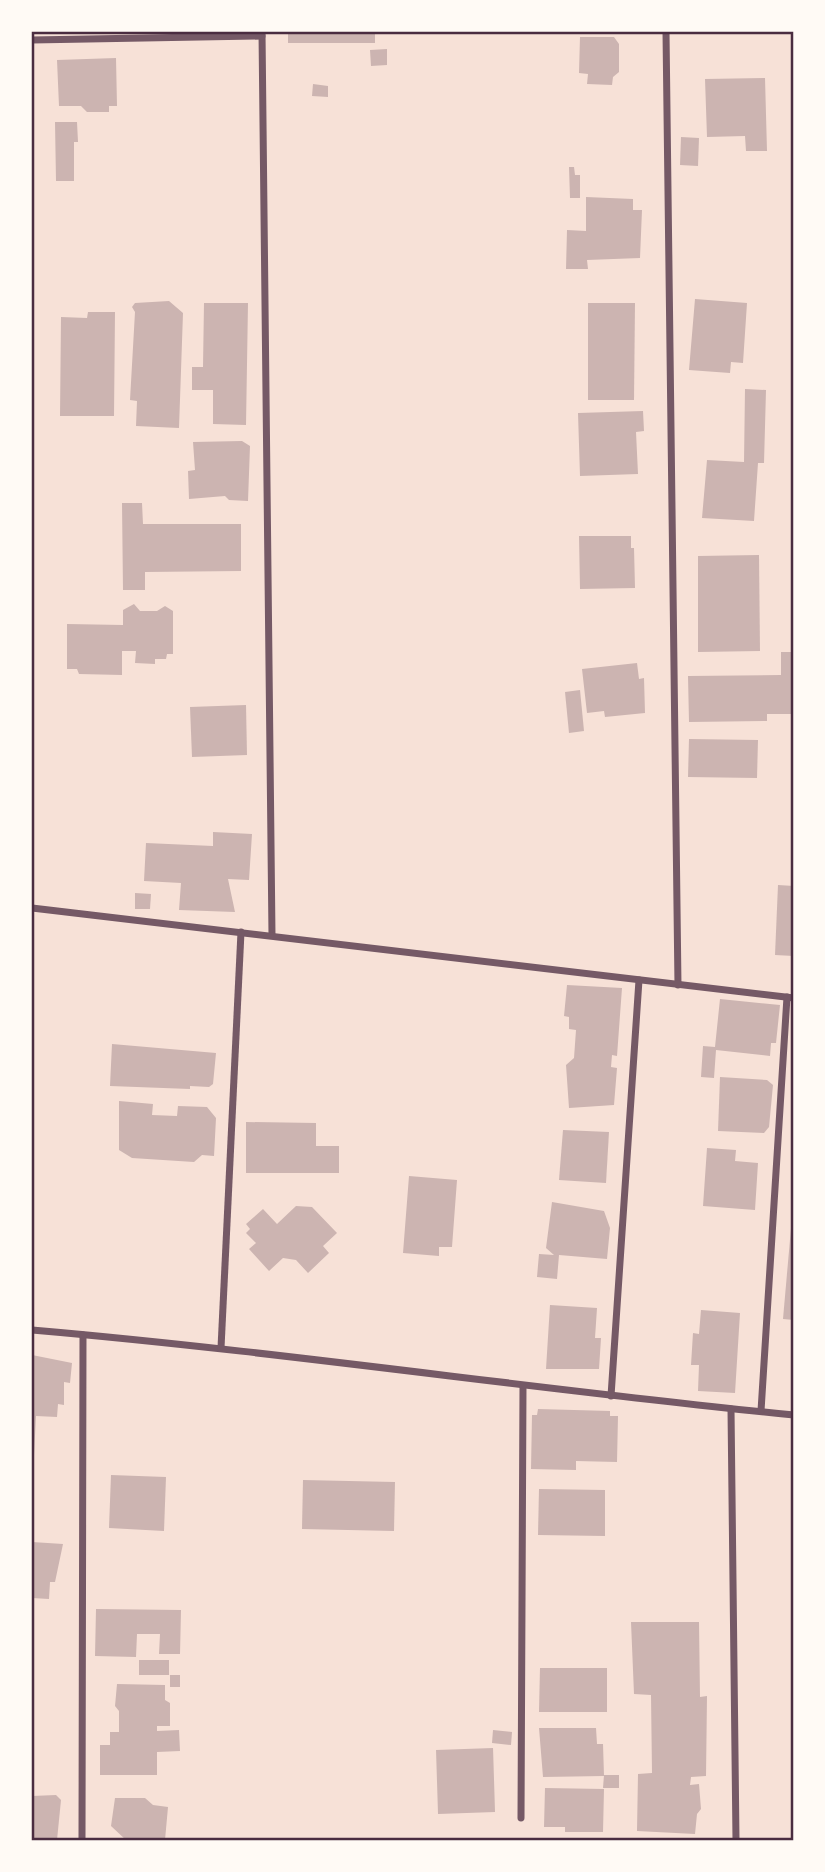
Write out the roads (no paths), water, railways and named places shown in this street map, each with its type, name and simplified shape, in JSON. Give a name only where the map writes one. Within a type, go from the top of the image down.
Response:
[{"type":"street","points":[[666,32],[678,985]]},
{"type":"street","points":[[32,40],[262,34],[272,935]]},
{"type":"street","points":[[32,908],[790,998],[761,1411]]},
{"type":"street","points":[[221,1348],[241,932]]},
{"type":"street","points":[[611,1396],[639,980]]},
{"type":"street","points":[[32,1331],[221,1348],[523,1386],[793,1415]]},
{"type":"street","points":[[82,1839],[83,1335]]},
{"type":"street","points":[[521,1818],[523,1386]]},
{"type":"street","points":[[731,1409],[736,1839]]}]
